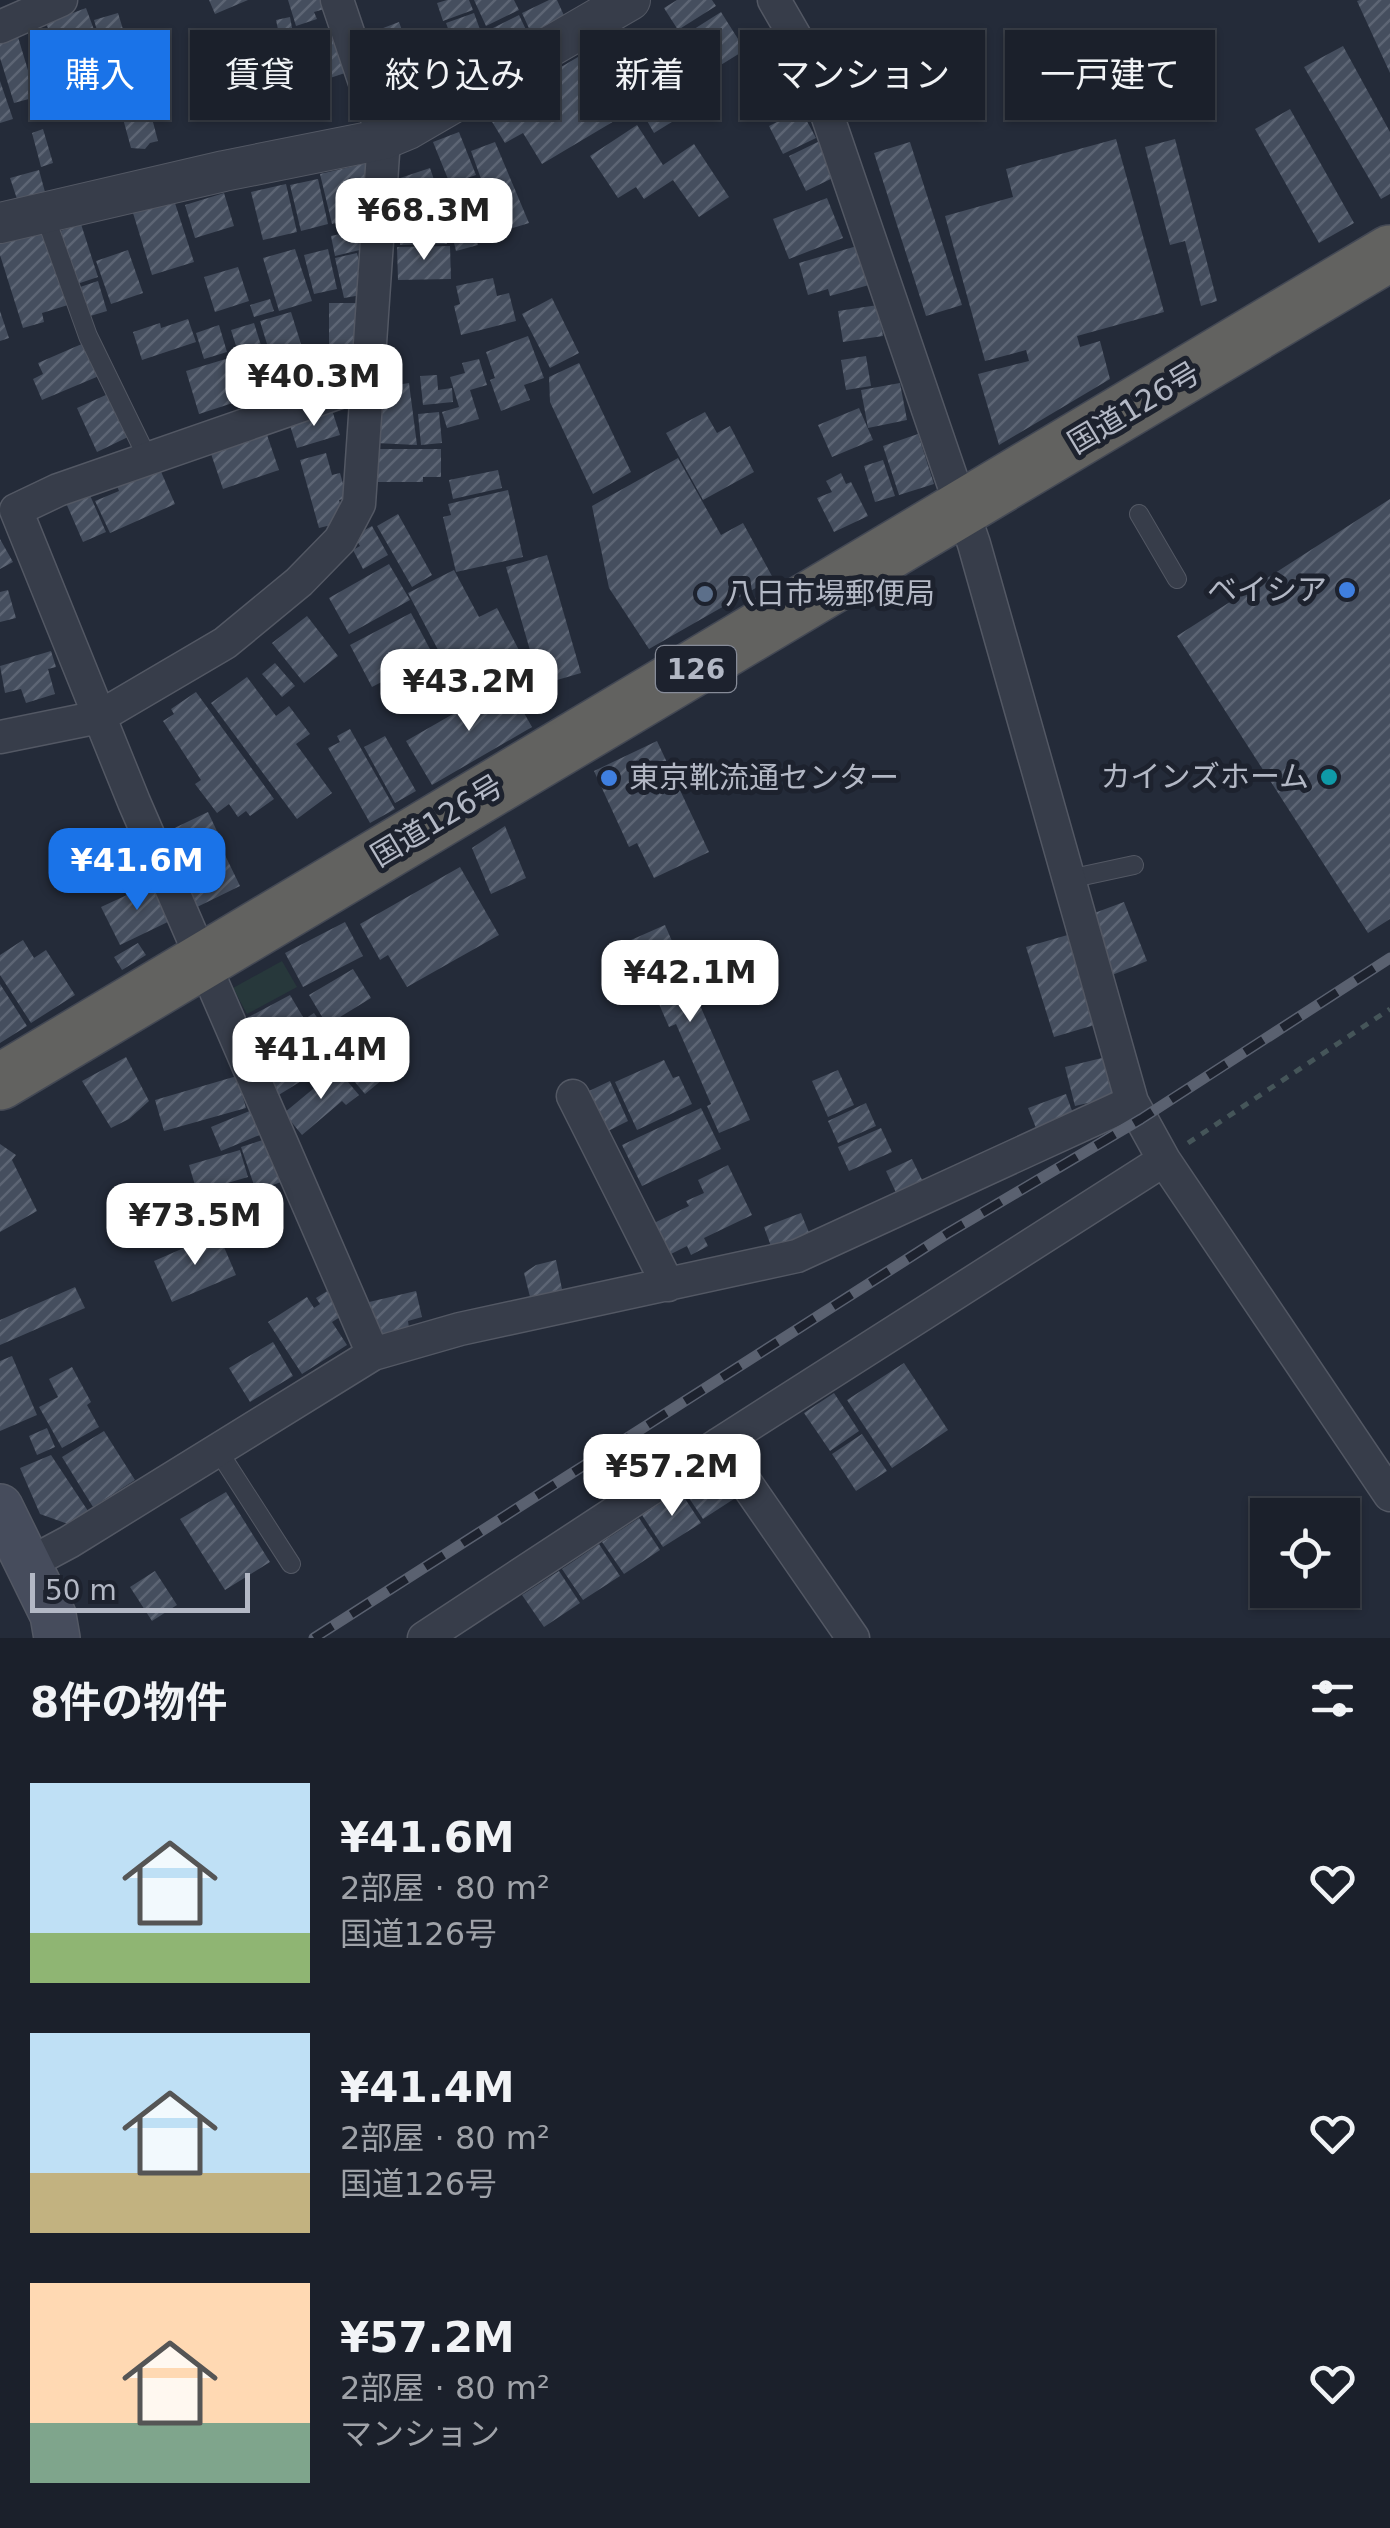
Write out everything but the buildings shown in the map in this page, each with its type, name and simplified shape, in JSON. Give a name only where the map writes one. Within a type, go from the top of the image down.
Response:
[{"type":"highway","name":"国道126号","points":[[0,1082],[1382,263]]},
{"type":"main road","points":[[0,1507],[13,1571],[53,1615],[57,1638]]},
{"type":"street","points":[[0,27],[61,0]]},
{"type":"street","points":[[0,736],[99,717],[226,643],[299,582],[340,540],[359,504],[384,139],[337,0]]},
{"type":"street","points":[[0,223],[384,139],[408,129],[630,0]]},
{"type":"street","points":[[774,0],[808,58],[962,511],[1132,1102],[1164,1160],[1390,1495]]},
{"type":"street","points":[[366,383],[58,490],[16,510],[99,717],[372,1354]]},
{"type":"street","points":[[573,1096],[668,1285]]},
{"type":"street","points":[[13,1571],[69,1542],[372,1354],[460,1329],[797,1256],[1132,1102]]},
{"type":"street","points":[[424,1638],[718,1444],[1164,1160]]},
{"type":"street","points":[[718,1444],[853,1638]]},
{"type":"lane","points":[[44,212],[88,336],[148,459]]},
{"type":"lane","points":[[1139,514],[1177,579]]},
{"type":"lane","points":[[1068,879],[1134,866]]},
{"type":"lane","points":[[218,1449],[292,1564]]},
{"type":"path","points":[[1164,1160],[1390,1009]]},
{"type":"shaded area","points":[[282,961],[297,987],[247,1014],[233,988]]},
{"type":"railway","points":[[314,1638],[948,1233],[1141,1119],[1390,958]]},
{"type":"place","name":"ベイシア","points":[[1347,590]]},
{"type":"place","name":"八日市場郵便局","points":[[705,594]]},
{"type":"place","name":"カインズホーム","points":[[1329,777]]},
{"type":"place","name":"東京靴流通センター","points":[[609,778]]}]
